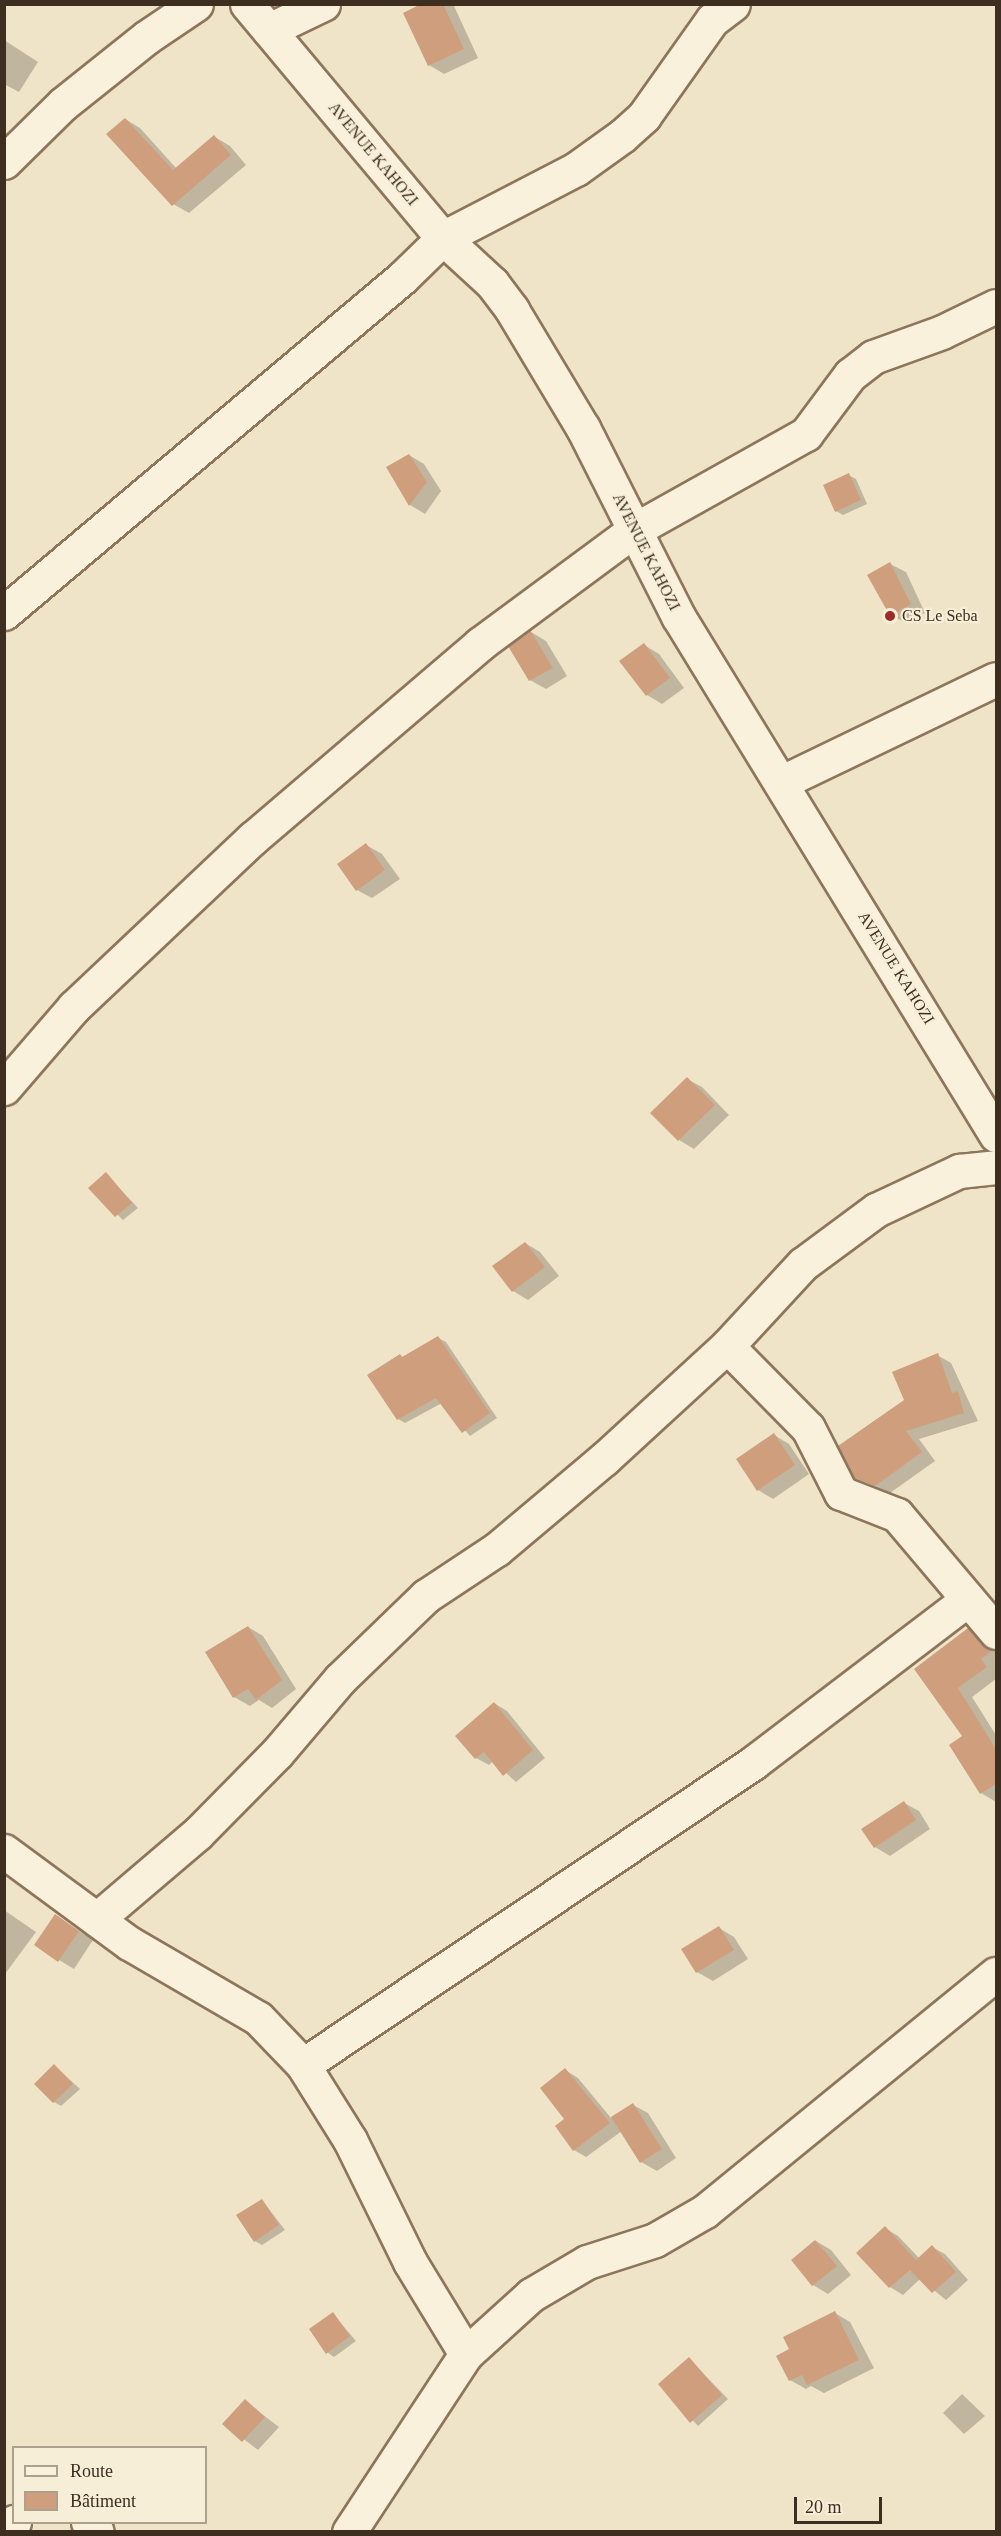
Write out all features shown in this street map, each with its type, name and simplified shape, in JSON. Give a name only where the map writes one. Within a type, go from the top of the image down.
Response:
[{"type":"street","points":[[4,162],[63,104],[147,37],[196,4]]},
{"type":"street","name":"AVENUE KAHOZI","points":[[247,4],[443,238],[492,283],[512,310],[583,428],[678,616],[782,782],[996,1136]]},
{"type":"street","points":[[269,30],[323,4]]},
{"type":"street","points":[[4,613],[402,278],[443,238],[576,169],[622,136],[644,116],[712,21],[733,4]]},
{"type":"street","points":[[4,1088],[74,1007],[253,838],[480,644],[634,530],[806,434],[850,375],[873,357],[942,332],[996,306]]},
{"type":"street","points":[[782,782],[996,680]]},
{"type":"street","points":[[97,1919],[197,1834],[277,1754],[340,1679],[426,1596],[497,1549],[604,1459],[727,1346],[803,1264],[876,1210],[959,1171],[996,1167]]},
{"type":"street","points":[[727,1346],[808,1428],[841,1493],[897,1515],[996,1632]]},
{"type":"street","points":[[303,2065],[734,1776],[968,1599]]},
{"type":"street","points":[[4,1851],[129,1943],[258,2018],[303,2065],[350,2140],[410,2262],[466,2354]]},
{"type":"street","points":[[349,2532],[466,2354],[531,2295],[587,2262],[655,2240],[705,2211],[996,1974]]},
{"type":"building","points":[[421,4],[443,4],[464,49],[428,66],[403,13]]},
{"type":"building","points":[[125,118],[173,170],[214,135],[231,155],[172,206],[106,134]]},
{"type":"building","points":[[409,454],[427,482],[409,506],[386,467]]},
{"type":"building","points":[[849,473],[861,500],[835,512],[823,485]]},
{"type":"building","points":[[890,562],[911,604],[890,616],[867,575]]},
{"type":"building","points":[[530,630],[553,668],[529,681],[508,646]]},
{"type":"building","points":[[644,643],[670,678],[646,696],[619,661]]},
{"type":"building","points":[[366,843],[385,870],[356,891],[337,864]]},
{"type":"building","points":[[687,1077],[715,1105],[678,1141],[650,1113]]},
{"type":"building","points":[[106,1172],[132,1203],[115,1217],[88,1188]]},
{"type":"building","points":[[525,1242],[545,1267],[512,1292],[492,1266]]},
{"type":"building","points":[[438,1336],[490,1413],[462,1433],[436,1398],[397,1420],[367,1375],[400,1354],[402,1357]]},
{"type":"building","points":[[938,1353],[952,1393],[958,1391],[964,1413],[906,1431],[922,1452],[875,1486],[854,1478],[838,1446],[904,1400],[892,1372]]},
{"type":"building","points":[[774,1433],[795,1465],[757,1491],[736,1459]]},
{"type":"building","points":[[248,1626],[282,1680],[256,1700],[248,1689],[233,1698],[205,1652]]},
{"type":"building","points":[[968,1628],[993,1650],[981,1659],[987,1667],[958,1688],[996,1749],[996,1784],[980,1794],[949,1745],[962,1736],[914,1669]]},
{"type":"building","points":[[494,1702],[533,1750],[503,1776],[484,1752],[475,1759],[455,1736]]},
{"type":"building","points":[[904,1801],[916,1820],[874,1848],[861,1829]]},
{"type":"building","points":[[55,1914],[79,1931],[58,1962],[34,1945]]},
{"type":"building","points":[[719,1926],[734,1950],[696,1973],[681,1949]]},
{"type":"building","points":[[54,2064],[73,2084],[53,2103],[34,2084]]},
{"type":"building","points":[[565,2068],[610,2123],[573,2151],[555,2126],[564,2119],[540,2088]]},
{"type":"building","points":[[633,2103],[662,2149],[640,2163],[611,2117]]},
{"type":"building","points":[[262,2199],[279,2225],[254,2242],[236,2215]]},
{"type":"building","points":[[885,2226],[916,2260],[932,2245],[956,2272],[932,2293],[910,2270],[889,2288],[856,2253]]},
{"type":"building","points":[[815,2240],[837,2266],[812,2286],[791,2260]]},
{"type":"building","points":[[835,2311],[859,2360],[807,2385],[802,2375],[789,2381],[776,2356],[789,2349],[783,2337]]},
{"type":"building","points":[[333,2312],[350,2336],[326,2354],[309,2329]]},
{"type":"building","points":[[689,2357],[722,2395],[690,2423],[658,2384]]},
{"type":"building","points":[[245,2399],[265,2417],[242,2442],[222,2424]]},
{"type":"place","name":"CS Le Seba","points":[[890,616]]}]
